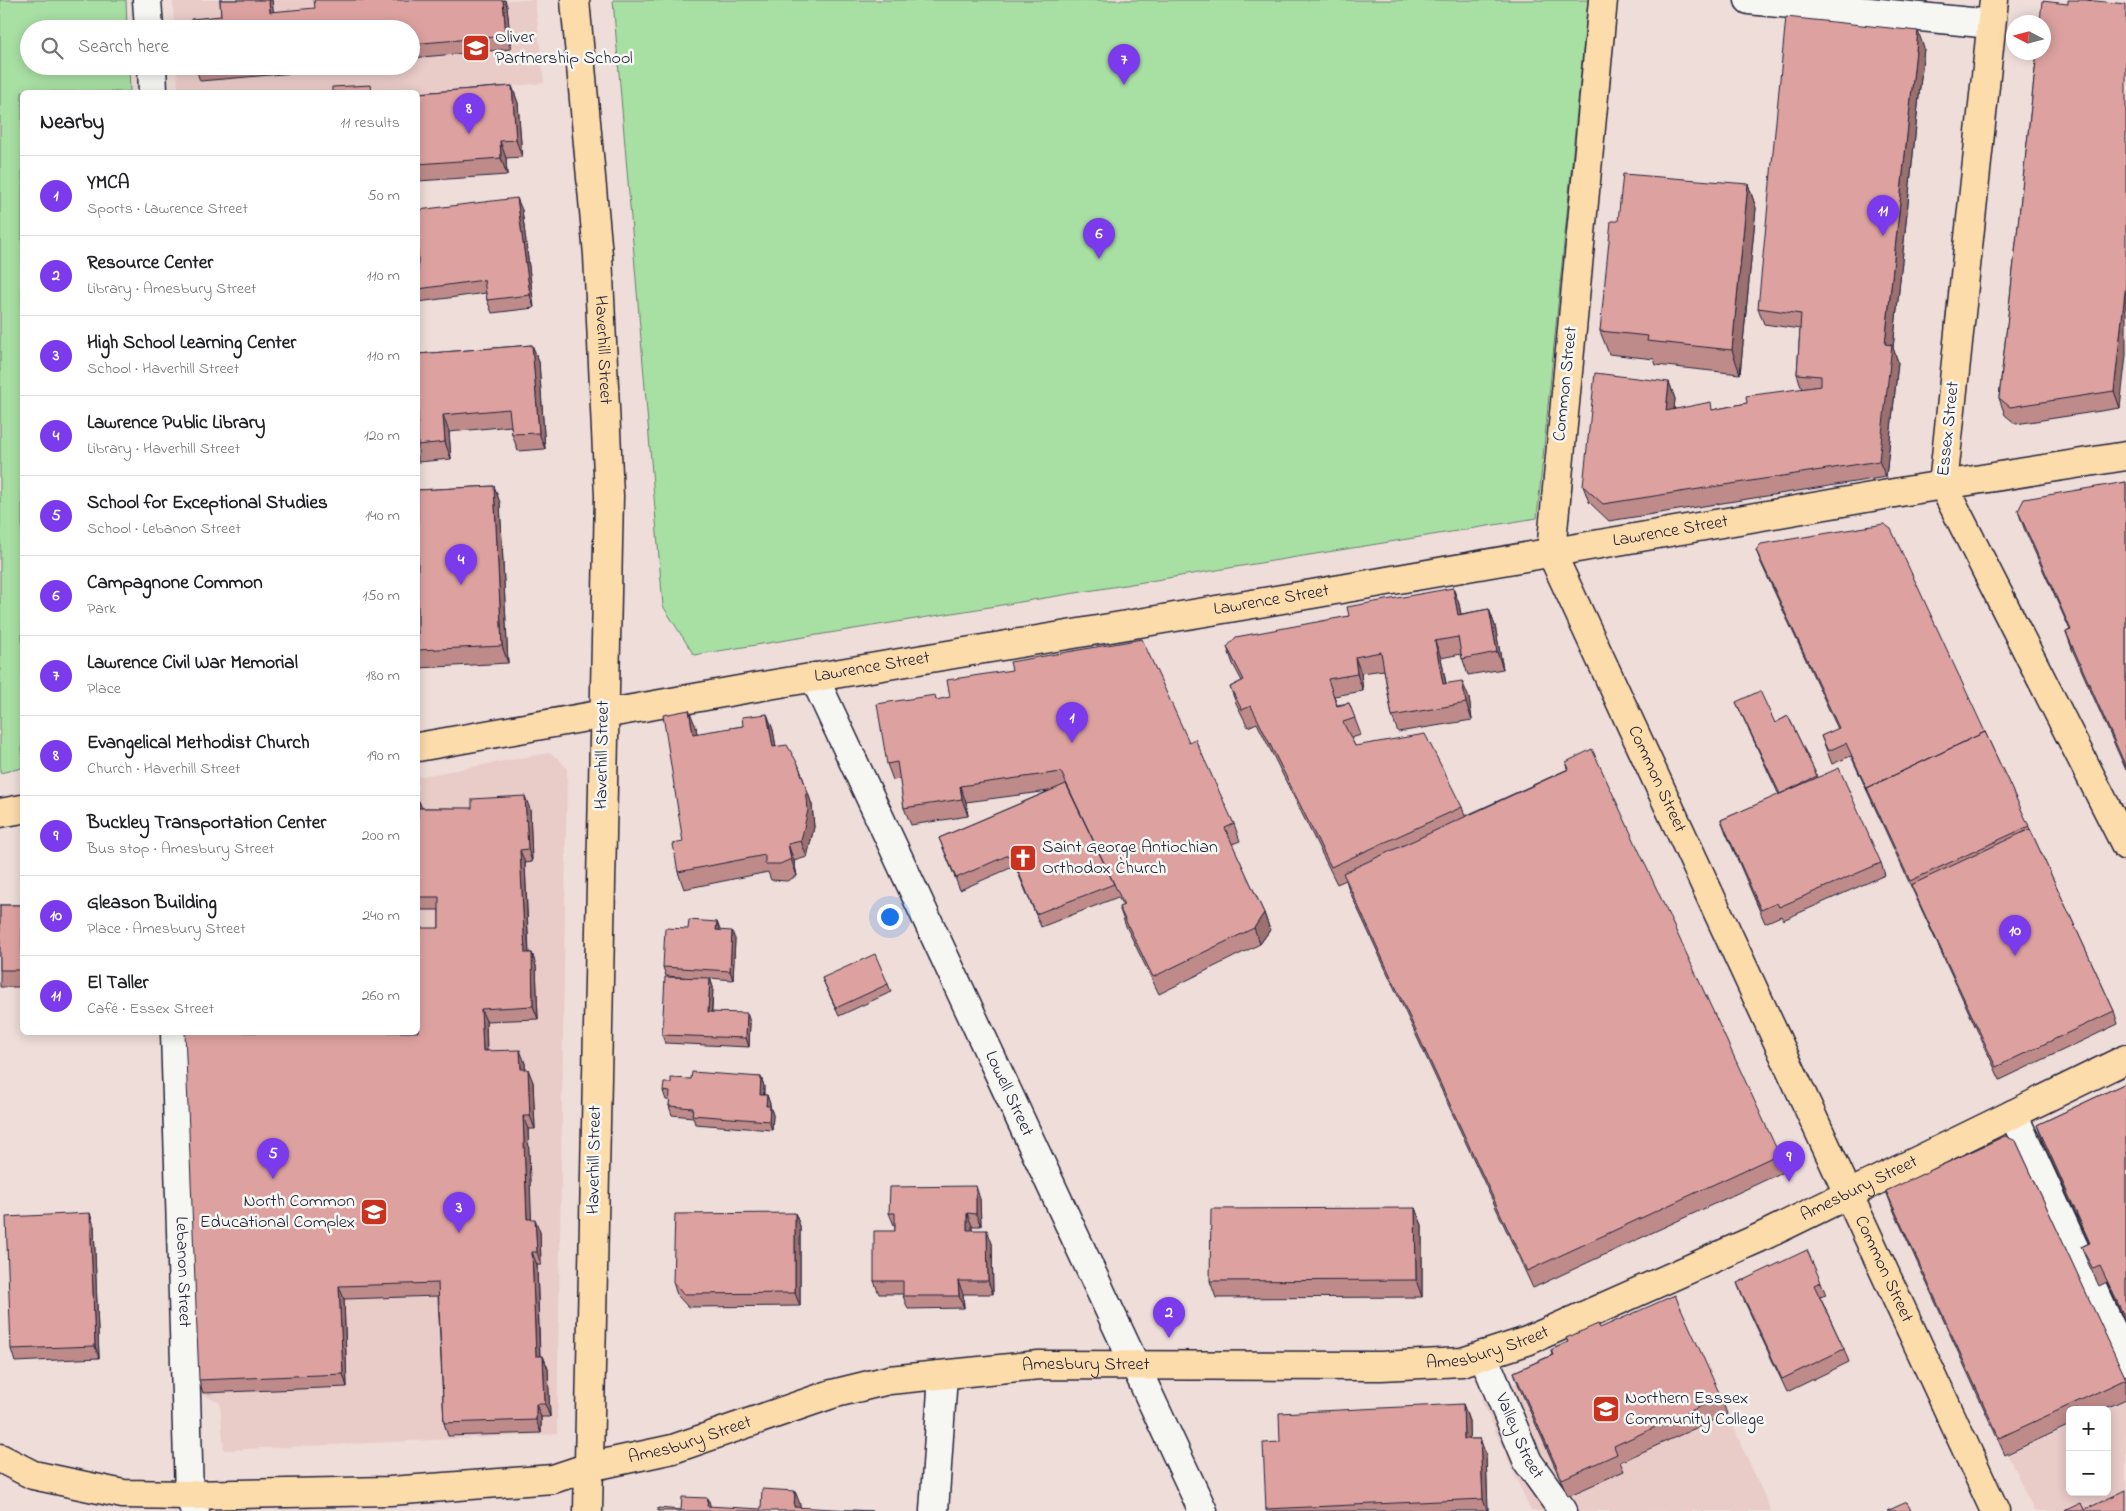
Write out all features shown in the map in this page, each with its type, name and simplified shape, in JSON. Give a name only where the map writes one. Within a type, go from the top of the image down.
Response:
[{"type":"main road","name":"Haverhill Street","points":[[575,0],[598,255],[608,486],[588,1511]]},
{"type":"main road","name":"Common Street","points":[[1603,0],[1551,552],[1847,1195],[1995,1511]]},
{"type":"main road","name":"Essex Street","points":[[1993,12],[1943,485],[2126,846]]},
{"type":"main road","name":"Lawrence Street","points":[[420,747],[814,677],[1943,485],[2126,456]]},
{"type":"main road","points":[[0,813],[20,810]]},
{"type":"main road","name":"Amesbury Street","points":[[0,1458],[34,1475],[123,1494],[192,1503],[390,1491],[554,1479],[589,1467],[673,1449],[832,1394],[890,1380],[1039,1365],[1381,1366],[1462,1362],[1527,1341],[1759,1238],[2126,1059]]},
{"type":"street","points":[[147,0],[148,20]]},
{"type":"street","points":[[1749,0],[1993,12]]},
{"type":"street","points":[[152,75],[153,90]]},
{"type":"street","name":"Lowell Street","points":[[814,677],[1203,1511]]},
{"type":"street","name":"Lebanon Street","points":[[175,1035],[192,1503]]},
{"type":"street","points":[[2013,1114],[2126,1361]]},
{"type":"street","name":"Valley Street","points":[[1483,1355],[1528,1462],[1563,1511]]},
{"type":"street","points":[[934,1511],[943,1375]]},
{"type":"shaded area","name":"Oliver Partnership School","points":[[173,0],[535,0],[544,83],[420,95],[420,90],[178,90],[177,75],[420,75],[420,20],[174,20]]},
{"type":"shaded area","name":"North Common Educational Complex","points":[[549,753],[559,759],[567,769],[557,1434],[224,1450],[220,1403],[194,1391],[183,1035],[420,1035],[420,777]]},
{"type":"shaded area","name":"Northern Esssex Community College","points":[[1680,1308],[1771,1511],[1531,1511],[1481,1399]]},
{"type":"shaded area","points":[[2126,1400],[2126,1511],[2034,1511],[2008,1455],[2066,1429],[2066,1496],[2111,1496],[2111,1408]]},
{"type":"green space","points":[[0,0],[126,0],[127,20],[20,20],[20,75],[129,75],[130,90],[20,90],[20,768],[0,773]]},
{"type":"green space","points":[[613,0],[1588,0],[1537,518],[694,655],[663,606]]},
{"type":"building","points":[[220,0],[269,0],[270,12],[315,8],[314,0],[503,0],[506,36],[420,43],[420,20],[191,20],[221,16]]},
{"type":"building","points":[[2068,0],[2085,0],[2126,4],[2126,283],[2114,391],[2010,407],[1999,398],[2036,60],[2051,60],[2051,15],[2041,15],[2042,1],[2068,4]]},
{"type":"building","points":[[1786,17],[1918,31],[1885,344],[1892,345],[1879,461],[1603,504],[1583,486],[1595,373],[1669,382],[1666,411],[1711,402],[1712,410],[1747,403],[1746,396],[1821,386],[1821,376],[1797,374],[1801,314],[1758,308]]},
{"type":"building","points":[[371,85],[372,90],[332,90],[332,87]]},
{"type":"building","points":[[512,86],[516,140],[500,141],[501,158],[420,164],[420,93]]},
{"type":"building","points":[[1623,174],[1748,184],[1732,350],[1647,341],[1648,336],[1600,331],[1611,221],[1618,221]]},
{"type":"building","points":[[517,198],[530,295],[487,300],[484,280],[420,289],[420,210]]},
{"type":"building","points":[[532,345],[539,433],[512,434],[509,409],[443,415],[445,442],[420,445],[420,354]]},
{"type":"building","points":[[2126,482],[2126,767],[2066,632],[2071,630],[2018,511],[2024,499]]},
{"type":"building","points":[[494,486],[502,646],[420,650],[420,490]]},
{"type":"building","points":[[1884,524],[1891,529],[1985,732],[1867,788],[1868,791],[1846,743],[1828,751],[1821,736],[1839,728],[1756,550],[1761,544]]},
{"type":"building","points":[[1453,588],[1458,615],[1489,609],[1497,652],[1462,659],[1458,637],[1435,641],[1443,684],[1462,681],[1466,703],[1392,716],[1381,652],[1355,657],[1357,674],[1328,679],[1337,706],[1349,703],[1355,718],[1343,722],[1355,746],[1425,734],[1462,807],[1331,867],[1251,706],[1242,710],[1230,687],[1244,680],[1227,647],[1236,637],[1349,616],[1347,607]]},
{"type":"building","points":[[1142,639],[1189,742],[1195,739],[1234,824],[1225,828],[1264,913],[1254,928],[1153,977],[1119,907],[1124,905],[1061,772],[960,786],[962,799],[904,808],[897,762],[887,764],[877,704],[935,695],[936,700],[950,697],[947,680],[1012,670],[1010,662]]},
{"type":"building","points":[[1760,691],[1775,723],[1788,716],[1817,776],[1780,794],[1736,702]]},
{"type":"building","points":[[689,710],[693,734],[743,726],[742,717],[767,714],[773,747],[787,745],[798,764],[806,788],[808,810],[801,841],[788,844],[791,859],[780,864],[765,864],[765,855],[678,872],[673,844],[683,842],[663,715]]},
{"type":"building","points":[[1985,732],[2029,826],[1910,881],[1867,788]]},
{"type":"building","points":[[1592,749],[1779,1154],[1527,1271],[1343,873],[1569,769],[1566,762]]},
{"type":"building","points":[[1839,768],[1881,863],[1779,907],[1777,903],[1761,910],[1721,820]]},
{"type":"building","name":"Saint George Antiochian Orthodox Church","points":[[1066,784],[1114,884],[1036,914],[1011,854],[956,878],[939,838]]},
{"type":"building","name":"North Common Educational Complex","points":[[525,796],[528,849],[520,850],[525,953],[532,953],[533,1006],[481,1009],[483,1051],[520,1050],[521,1069],[528,1069],[530,1116],[523,1116],[527,1219],[535,1219],[537,1252],[532,1252],[536,1356],[543,1356],[545,1404],[536,1404],[536,1420],[444,1423],[438,1283],[339,1286],[343,1374],[199,1380],[185,1035],[420,1035],[420,928],[439,928],[439,897],[420,897],[420,808],[472,808],[472,799]]},
{"type":"building","points":[[2030,829],[2114,1011],[1996,1067],[1911,885]]},
{"type":"building","points":[[0,905],[20,905],[20,970],[0,970]]},
{"type":"building","points":[[689,920],[717,922],[716,930],[732,931],[730,971],[663,967],[665,928],[688,929]]},
{"type":"building","points":[[875,954],[888,984],[836,1008],[822,978]]},
{"type":"building","points":[[665,977],[710,978],[708,1012],[747,1013],[746,1038],[662,1035]]},
{"type":"building","points":[[692,1072],[761,1077],[760,1095],[767,1095],[766,1106],[770,1106],[769,1121],[692,1115],[693,1108],[669,1106],[670,1092],[663,1091],[664,1083],[671,1083],[671,1078],[691,1079]]},
{"type":"building","points":[[2126,1083],[2126,1320],[2100,1266],[2093,1269],[2081,1247],[2090,1243],[2037,1125]]},
{"type":"building","points":[[2005,1136],[2016,1141],[2126,1379],[1999,1438],[1886,1191]]},
{"type":"building","points":[[976,1186],[976,1214],[967,1213],[967,1230],[987,1230],[988,1281],[958,1281],[959,1296],[903,1296],[903,1281],[874,1281],[874,1231],[895,1231],[895,1213],[889,1213],[890,1187]]},
{"type":"building","points":[[1415,1208],[1416,1280],[1210,1281],[1211,1209]]},
{"type":"building","points":[[90,1213],[95,1346],[11,1349],[6,1217]]},
{"type":"building","points":[[795,1213],[795,1293],[683,1294],[673,1282],[675,1214]]},
{"type":"building","points":[[1807,1250],[1821,1282],[1814,1285],[1844,1349],[1782,1379],[1737,1283]]},
{"type":"building","points":[[1675,1295],[1721,1397],[1614,1446],[1617,1454],[1562,1479],[1514,1372],[1553,1355],[1551,1350],[1568,1342],[1566,1338],[1598,1324],[1600,1328]]},
{"type":"building","points":[[1463,1404],[1464,1439],[1480,1439],[1483,1499],[1266,1509],[1263,1443],[1280,1442],[1279,1413]]},
{"type":"building","points":[[762,1489],[795,1491],[794,1507],[872,1511],[658,1511],[658,1508],[681,1510],[682,1497],[708,1498],[707,1506],[761,1509]]},
{"type":"building","points":[[2126,1490],[2126,1511],[2064,1511],[2081,1503],[2084,1510]]},
{"type":"building","points":[[1907,1502],[1911,1511],[1887,1511]]},
{"type":"place","name":"Oliver Partnership School","points":[[476,48]]},
{"type":"place","name":"Lawrence Civil War Memorial","points":[[1124,85]]},
{"type":"place","name":"Evangelical Methodist Church","points":[[469,134]]},
{"type":"place","name":"El Taller","points":[[1883,236]]},
{"type":"place","name":"Campagnone Common","points":[[1099,259]]},
{"type":"place","name":"Lawrence Public Library","points":[[461,585]]},
{"type":"place","name":"YMCA","points":[[1072,743]]},
{"type":"place","name":"Saint George Antiochian Orthodox Church","points":[[1023,858]]},
{"type":"place","name":"Gleason Building","points":[[2015,956]]},
{"type":"place","name":"School for Exceptional Studies","points":[[273,1179]]},
{"type":"place","name":"Buckley Transportation Center","points":[[1789,1182]]},
{"type":"place","name":"North Common Educational Complex","points":[[374,1212]]},
{"type":"place","name":"High School Learning Center","points":[[459,1233]]},
{"type":"place","name":"Resource Center","points":[[1169,1338]]},
{"type":"place","name":"Northern Esssex Community College","points":[[1606,1409]]}]
